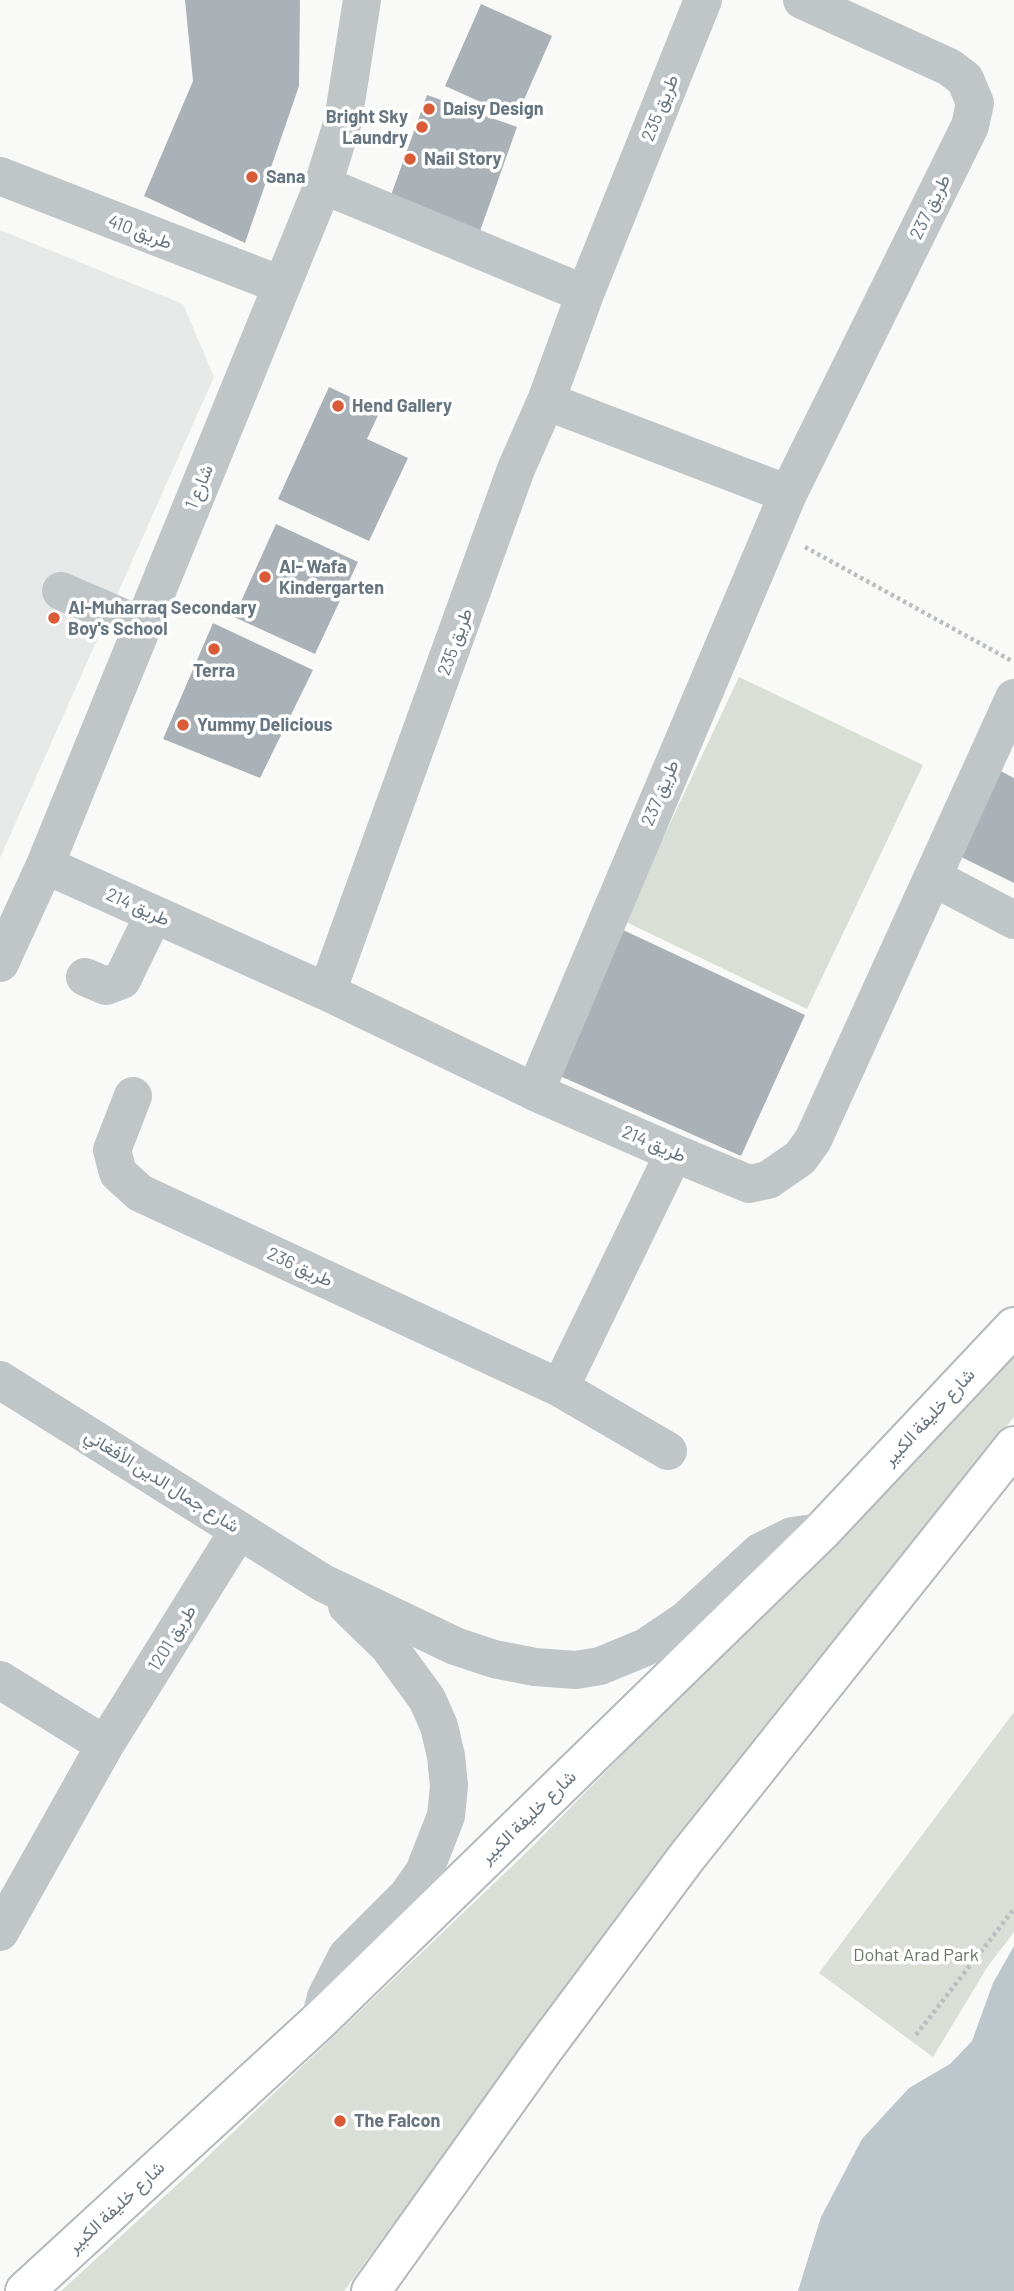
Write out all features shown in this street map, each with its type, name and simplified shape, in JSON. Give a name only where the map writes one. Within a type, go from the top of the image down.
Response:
[{"type":"main road","name":"شارع خليفة الكبير","points":[[25,2291],[320,2020],[821,1532],[1014,1327]]},
{"type":"main road","points":[[371,2291],[542,2050],[686,1858],[1014,1446]]},
{"type":"street","name":"شارع 1","points":[[0,963],[45,866],[323,185],[343,121],[362,0]]},
{"type":"street","name":"طريق 235","points":[[327,992],[516,470],[546,401],[585,293],[703,0]]},
{"type":"street","name":"طريق 237","points":[[534,1092],[788,494],[970,127],[975,103],[965,79],[949,67],[802,0]]},
{"type":"street","name":"طريق 410","points":[[0,176],[281,285]]},
{"type":"street","points":[[323,185],[585,293]]},
{"type":"street","points":[[546,401],[788,494]]},
{"type":"street","points":[[61,591],[142,626]]},
{"type":"street","name":"طريق 214","points":[[45,866],[327,992],[534,1092],[674,1153],[749,1184],[768,1181],[800,1158],[813,1140],[1014,698]]},
{"type":"street","points":[[934,878],[1014,920]]},
{"type":"street","points":[[85,977],[106,986],[122,980],[154,914]]},
{"type":"street","name":"طريق 236","points":[[133,1096],[112,1150],[118,1173],[140,1193],[561,1388],[668,1451]]},
{"type":"street","points":[[561,1388],[674,1153]]},
{"type":"street","name":"شارع جمال الدين الأفغاني","points":[[0,1380],[323,1583],[455,1646],[494,1659],[535,1667],[576,1670],[600,1666],[646,1647],[686,1620],[760,1552],[792,1536],[821,1532]]},
{"type":"street","name":"طريق 1201","points":[[0,1933],[105,1745],[239,1530]]},
{"type":"street","name":"شارع جمال الدين الأفغاني","points":[[320,2020],[326,1997],[347,1956],[407,1896],[424,1872],[446,1816],[449,1786],[439,1726],[411,1673],[389,1647],[323,1583]]},
{"type":"street","points":[[0,1680],[105,1745]]},
{"type":"path","points":[[773,530],[1014,662]]},
{"type":"path","points":[[916,2035],[1014,1909]]},
{"type":"shaded area","name":"Al-Muharraq Secondary Boy's School","points":[[0,230],[183,304],[214,377],[0,858]]},
{"type":"shaded area","points":[[1014,1946],[1014,2291],[798,2291],[821,2217],[862,2139],[909,2088],[950,2064],[972,2041],[993,1983]]},
{"type":"green space","points":[[739,677],[923,765],[807,1009],[624,921]]},
{"type":"green space","points":[[1014,1356],[1014,1417],[738,1762],[580,1969],[344,2291],[61,2291],[203,2161],[527,1852]]},
{"type":"green space","name":"Dohat Arad Park","points":[[1014,1712],[1014,1932],[988,1966],[933,2057],[819,1973]]},
{"type":"building","points":[[185,0],[300,0],[299,86],[245,243],[144,196],[193,81]]},
{"type":"building","points":[[481,4],[552,36],[516,118],[445,86]]},
{"type":"building","points":[[427,95],[517,127],[480,231],[390,198]]},
{"type":"building","points":[[329,387],[380,411],[367,439],[408,458],[369,541],[278,499]]},
{"type":"building","points":[[276,524],[358,562],[315,654],[234,617]]},
{"type":"building","points":[[213,623],[313,670],[260,778],[163,739]]},
{"type":"building","points":[[993,767],[1014,778],[1014,883],[951,852]]},
{"type":"building","points":[[621,929],[805,1015],[741,1156],[560,1076]]},
{"type":"place","name":"Daisy Design","points":[[429,109]]},
{"type":"place","name":"Bright Sky Laundry","points":[[422,127]]},
{"type":"place","name":"Nail Story","points":[[410,159]]},
{"type":"place","name":"Sana","points":[[252,177]]},
{"type":"place","name":"Hend Gallery","points":[[338,406]]},
{"type":"place","name":"Al- Wafa Kindergarten","points":[[265,577]]},
{"type":"place","name":"Al-Muharraq Secondary Boy's School","points":[[54,618]]},
{"type":"place","name":"Terra","points":[[214,649]]},
{"type":"place","name":"Yummy Delicious","points":[[183,725]]},
{"type":"place","name":"The Falcon","points":[[340,2121]]}]
